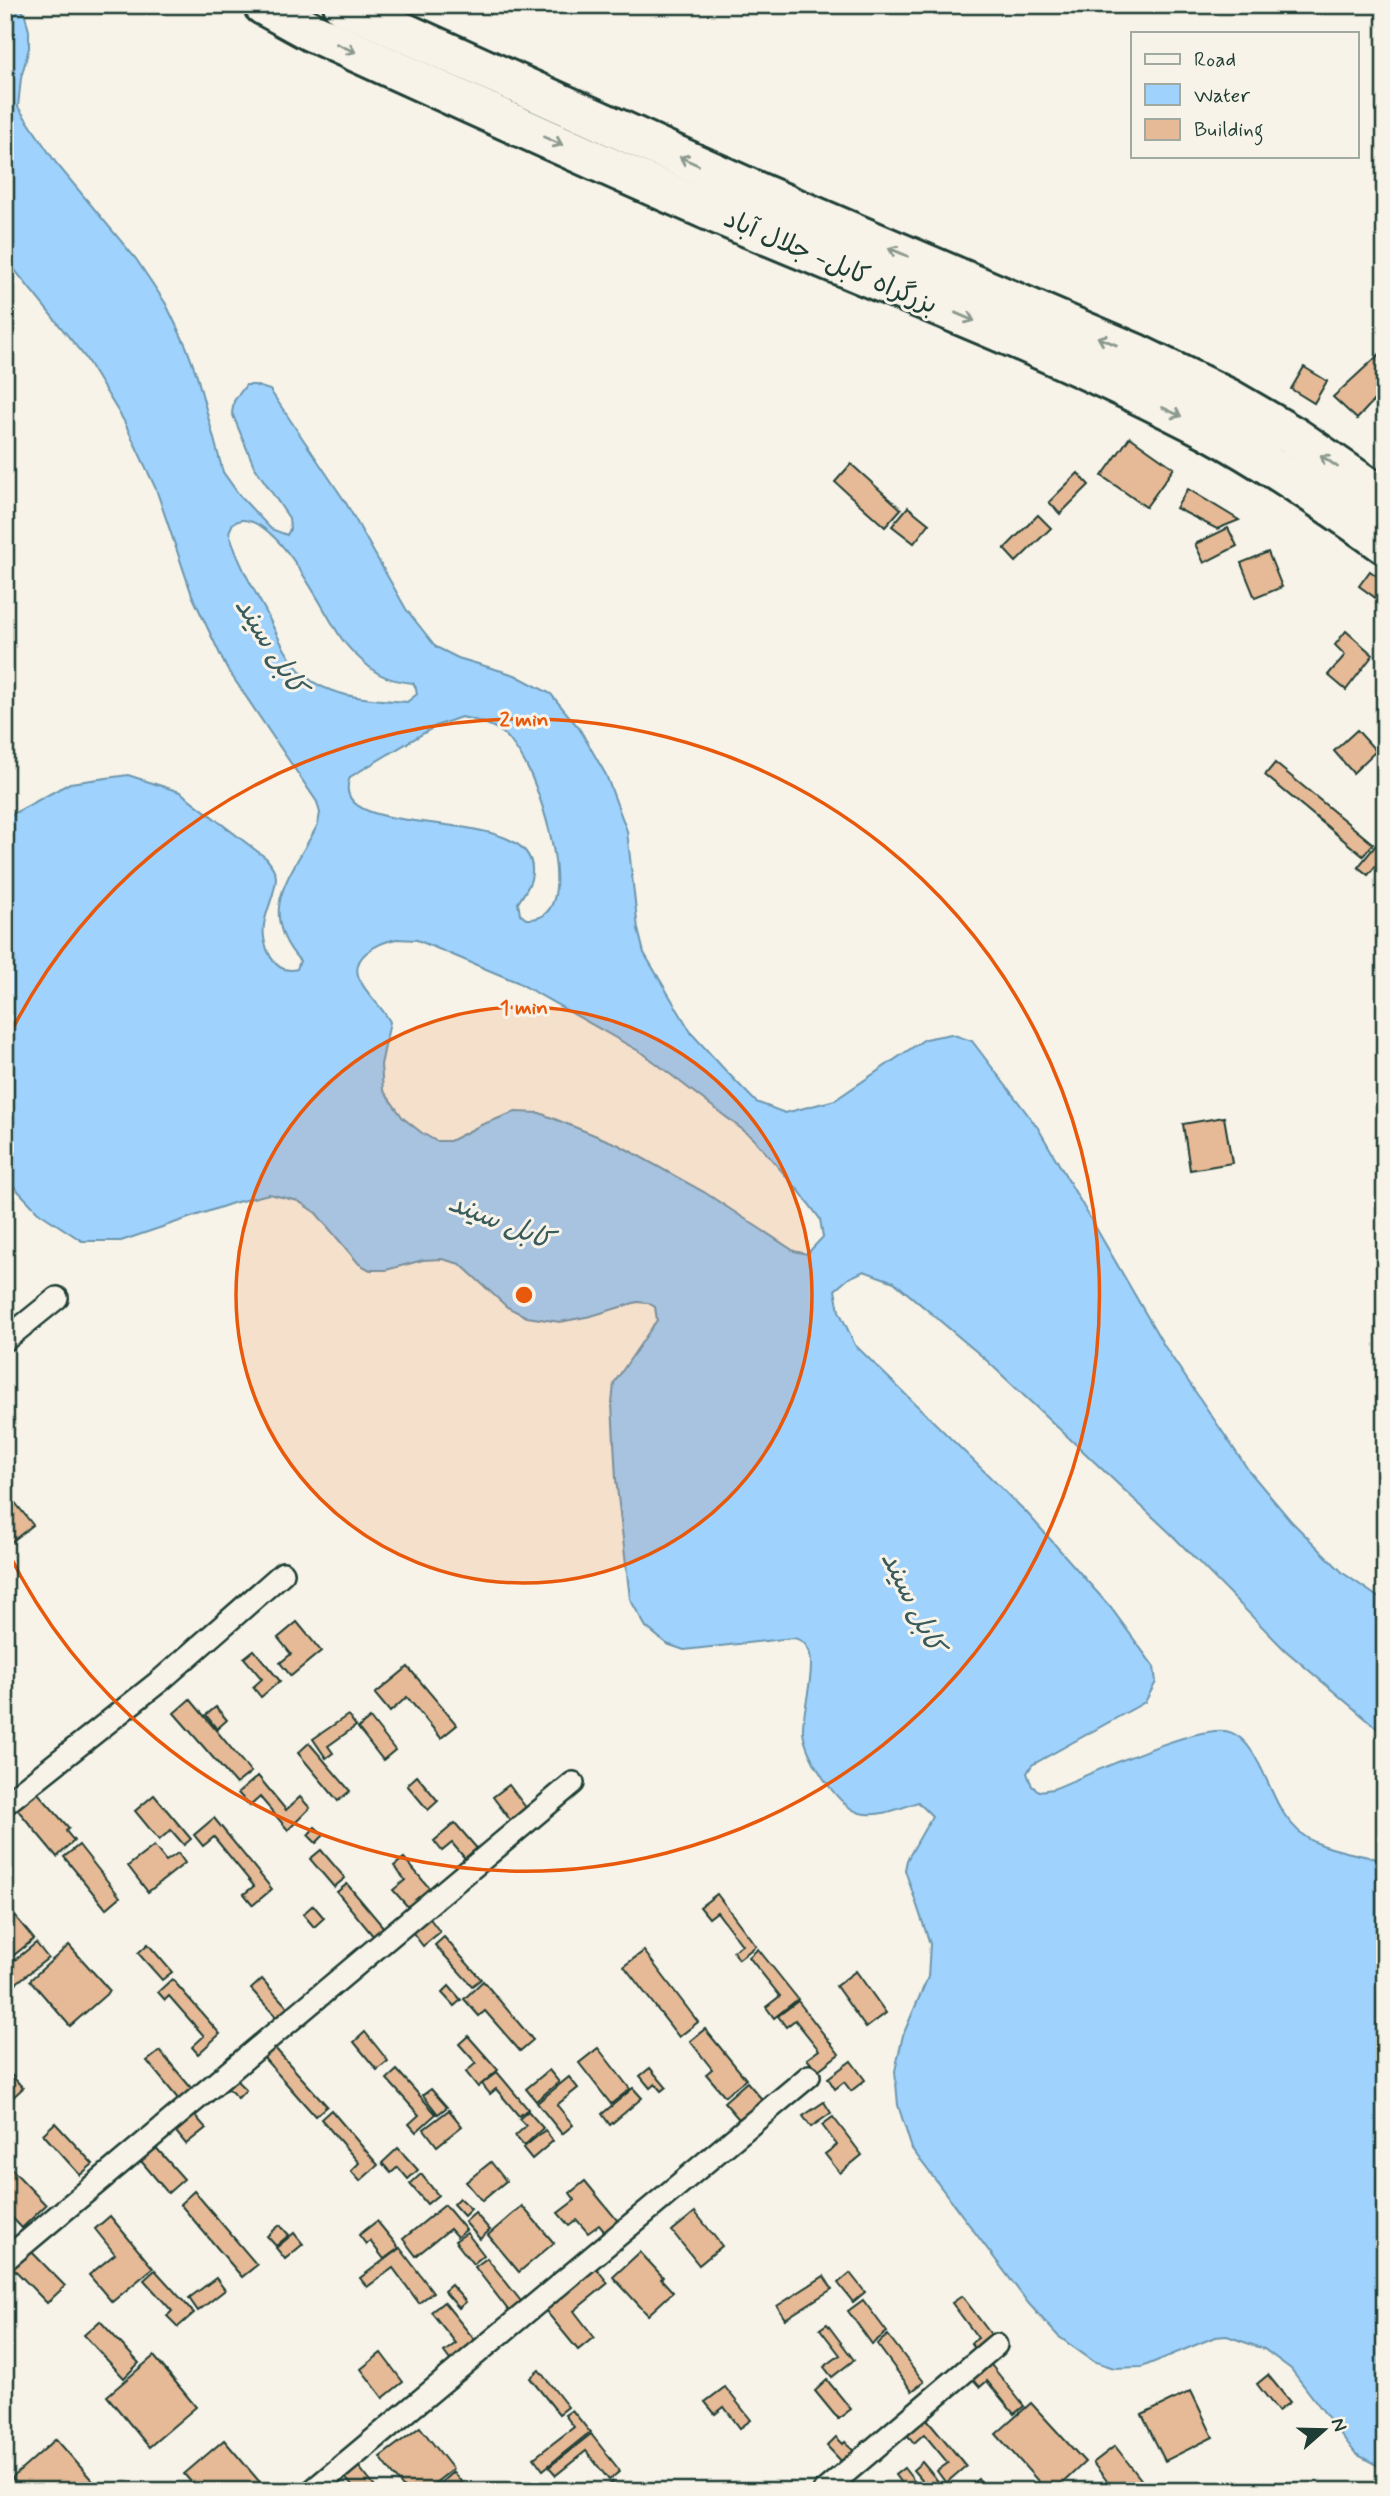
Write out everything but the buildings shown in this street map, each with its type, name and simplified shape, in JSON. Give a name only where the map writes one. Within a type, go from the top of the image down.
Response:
[{"type":"highway","name":"بزرگراه کابل- جلال آباد","points":[[263,5],[317,19],[735,222],[1018,339],[1211,432],[1274,469],[1385,544]]},
{"type":"highway","name":"بزرگراه کابل- جلال آباد","points":[[343,5],[773,198],[1137,354],[1228,398],[1294,437],[1385,499]]},
{"type":"highway","points":[[1211,432],[1228,398]]},
{"type":"street","points":[[5,1340],[57,1298]]},
{"type":"street","points":[[5,1804],[161,1680],[283,1573]]},
{"type":"street","points":[[5,2260],[573,1783]]},
{"type":"street","points":[[312,2491],[809,2076]]},
{"type":"street","points":[[824,2491],[996,2345]]},
{"type":"water","name":"کابل سيند","points":[[5,5],[19,5],[29,31],[29,48],[21,78],[18,107],[56,163],[136,259],[166,304],[197,376],[223,472],[240,496],[271,529],[287,535],[290,529],[289,518],[254,466],[232,413],[234,401],[246,385],[270,390],[346,503],[406,609],[436,647],[458,658],[515,675],[551,694],[579,728],[606,775],[627,831],[638,929],[644,953],[692,1034],[756,1102],[785,1113],[835,1100],[925,1039],[951,1034],[972,1041],[1038,1128],[1165,1347],[1249,1471],[1291,1521],[1343,1573],[1385,1602],[1385,1735],[1285,1650],[1170,1533],[984,1358],[894,1282],[864,1271],[849,1278],[835,1290],[839,1311],[855,1345],[1027,1513],[1111,1608],[1154,1667],[1156,1682],[1145,1702],[1032,1765],[1027,1773],[1032,1786],[1039,1791],[1053,1789],[1166,1743],[1210,1731],[1225,1731],[1244,1742],[1252,1752],[1282,1811],[1303,1835],[1331,1848],[1385,1861],[1385,2467],[1356,2454],[1291,2369],[1264,2349],[1227,2336],[1215,2337],[1142,2367],[1114,2368],[1093,2361],[1058,2336],[1029,2304],[912,2149],[898,2105],[895,2071],[903,2035],[928,1977],[930,1944],[905,1870],[907,1860],[932,1816],[918,1802],[882,1813],[860,1813],[842,1800],[823,1778],[809,1753],[803,1731],[811,1663],[809,1651],[803,1642],[793,1638],[684,1650],[667,1644],[646,1627],[630,1599],[616,1479],[612,1404],[614,1383],[657,1320],[655,1307],[637,1302],[560,1322],[527,1317],[507,1307],[460,1264],[442,1259],[423,1260],[386,1270],[370,1270],[359,1264],[316,1213],[298,1201],[269,1194],[233,1203],[121,1241],[82,1241],[38,1212],[5,1177],[5,818],[70,783],[128,775],[180,792],[266,858],[271,865],[276,883],[265,919],[265,941],[271,957],[282,968],[289,970],[297,969],[300,961],[287,942],[280,925],[282,892],[318,824],[320,813],[317,802],[226,667],[192,595],[156,489],[124,421],[85,357],[5,258]],"holes":[[[241,520],[256,523],[285,549],[342,639],[356,656],[382,676],[413,683],[417,694],[407,702],[353,696],[327,689],[304,675],[282,644],[236,552],[229,532],[233,523]],[[461,717],[487,724],[509,739],[525,763],[542,806],[554,857],[556,881],[553,901],[544,915],[526,919],[520,914],[518,903],[531,879],[528,854],[507,838],[475,829],[400,819],[369,811],[351,798],[350,777],[436,726]],[[396,939],[417,940],[517,982],[644,1054],[752,1137],[820,1219],[823,1237],[807,1254],[794,1251],[704,1192],[619,1145],[540,1113],[515,1112],[450,1141],[436,1141],[422,1133],[403,1118],[383,1090],[381,1065],[390,1022],[364,987],[357,970],[366,953]]]}]
